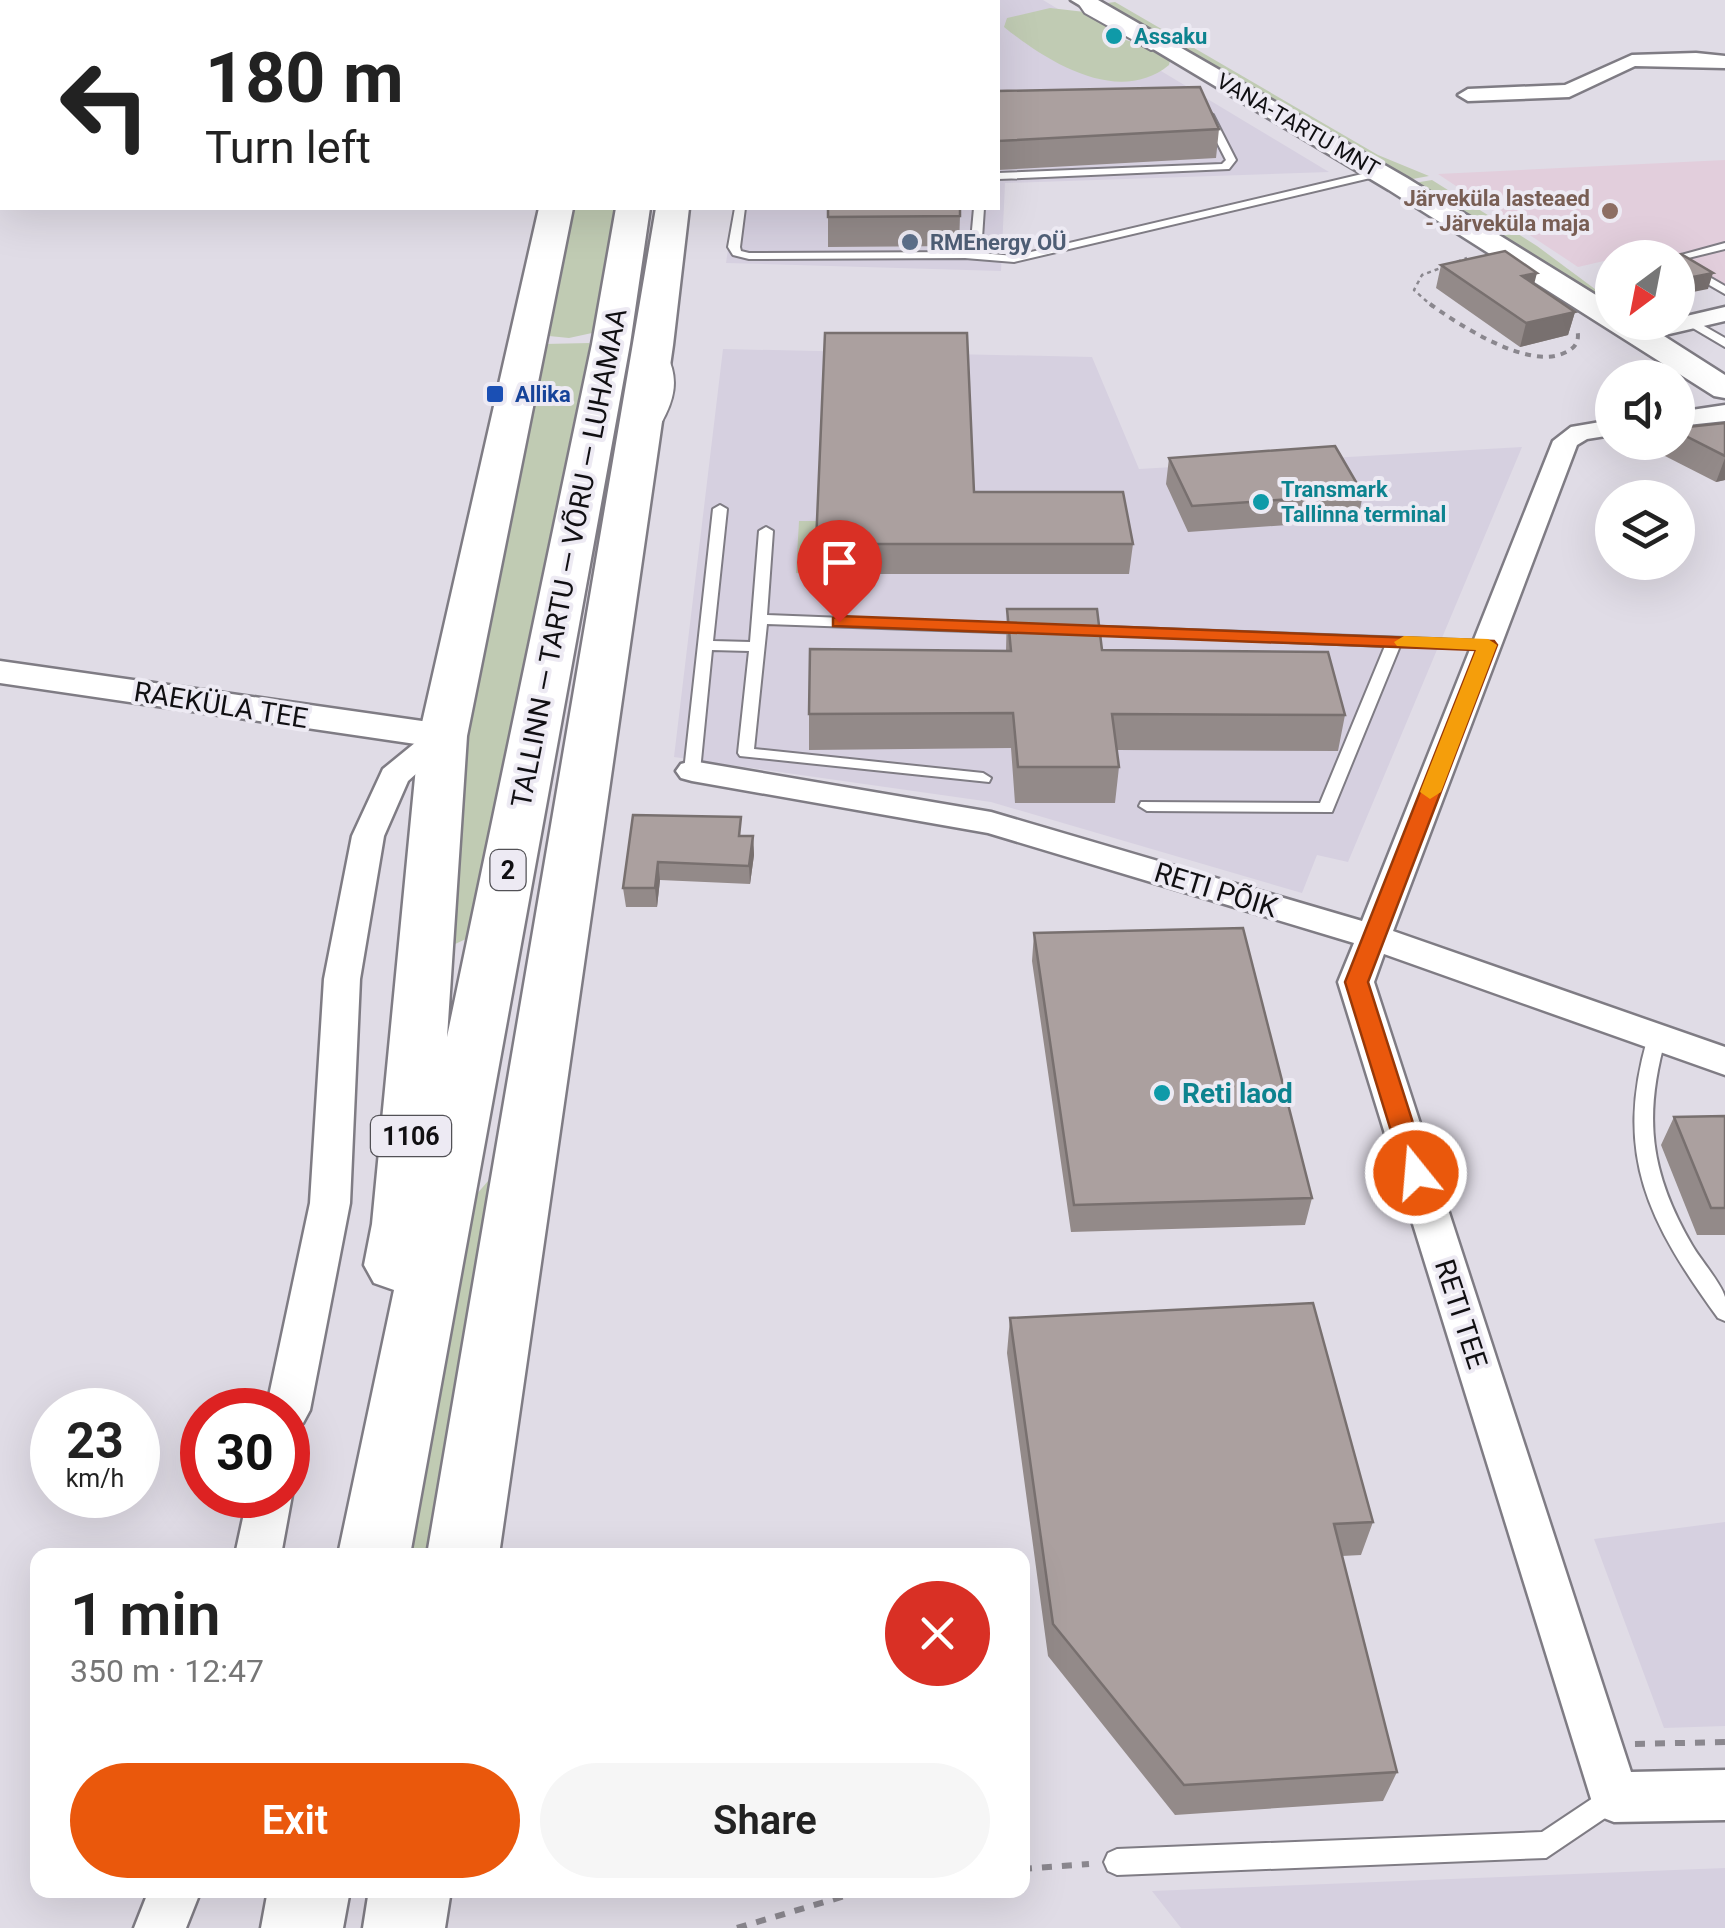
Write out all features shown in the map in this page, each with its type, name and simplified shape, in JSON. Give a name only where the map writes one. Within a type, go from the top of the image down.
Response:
[{"type":"highway","name":"1106","points":[[376,1543],[366,1432],[404,1224],[443,736],[556,210]]},
{"type":"highway","name":"TALLINN — TARTU — VÕRU — LUHAMAA","points":[[376,1543],[617,314],[633,210]]},
{"type":"highway","name":"TALLINN — TARTU — VÕRU — LUHAMAA","points":[[464,1548],[654,345],[672,210]]},
{"type":"highway","points":[[302,1928],[308,1898]]},
{"type":"highway","points":[[404,1928],[409,1898]]},
{"type":"street","name":"VANA-TARTU MNT","points":[[1081,0],[1379,172],[1595,307]]},
{"type":"street","points":[[1468,94],[1569,91],[1632,61],[1696,58],[1725,62]]},
{"type":"street","points":[[1695,316],[1725,314]]},
{"type":"street","name":"VANA-TARTU MNT","points":[[1648,340],[1725,389]]},
{"type":"street","points":[[1695,416],[1725,412]]},
{"type":"street","name":"RETI TEE","points":[[1595,430],[1580,432],[1566,441],[1356,982],[1614,1797]]},
{"type":"street","name":"RAEKÜLA TEE","points":[[0,672],[443,736]]},
{"type":"street","points":[[292,1388],[330,1203],[342,979],[368,836],[394,776],[443,736]]},
{"type":"street","name":"RETI PÕIK","points":[[692,771],[992,823],[1374,937],[1725,1061]]},
{"type":"street","points":[[259,1548],[265,1518]]},
{"type":"street","points":[[1614,1797],[1725,1795]]},
{"type":"street","points":[[160,1928],[172,1898]]},
{"type":"lane","points":[[1096,0],[1199,67]]},
{"type":"lane","points":[[1000,176],[1216,168],[1231,164],[1204,109],[1190,106]]},
{"type":"lane","points":[[740,210],[734,247],[737,253],[750,256],[1014,258],[1379,172]]},
{"type":"lane","points":[[975,256],[979,210]]},
{"type":"lane","points":[[1695,255],[1725,246]]},
{"type":"lane","points":[[1695,271],[1721,285]]},
{"type":"lane","points":[[1695,322],[1725,342]]},
{"type":"lane","points":[[692,771],[720,509]]},
{"type":"lane","points":[[766,531],[746,753],[983,778]]},
{"type":"lane","points":[[760,619],[1038,629]]},
{"type":"lane","points":[[1057,630],[1488,645]]},
{"type":"lane","points":[[1148,806],[1326,808],[1394,642]]},
{"type":"lane","points":[[705,645],[757,647]]},
{"type":"lane","points":[[1657,1037],[1650,1059],[1643,1144],[1652,1178],[1684,1250],[1725,1312]]},
{"type":"lane","points":[[1117,1862],[1546,1845],[1614,1797]]},
{"type":"path","points":[[1504,250],[1449,263],[1422,275],[1414,290],[1425,302],[1508,349],[1542,359],[1564,356],[1575,347],[1579,336],[1573,317],[1550,300],[1574,294]]},
{"type":"path","points":[[1598,1745],[1725,1742]]},
{"type":"path","points":[[1030,1868],[1117,1862]]},
{"type":"path","points":[[737,1928],[838,1898]]},
{"type":"shaded area","points":[[1000,0],[1043,0],[1329,172],[1005,183],[1001,271],[726,263],[734,210],[1000,210]]},
{"type":"shaded area","name":"Järveküla lasteaed - Järveküla maja","points":[[1725,160],[1725,286],[1695,268],[1695,240],[1595,240],[1595,263],[1578,267],[1438,174]]},
{"type":"shaded area","points":[[723,349],[1092,357],[1139,469],[1522,447],[1348,862],[1317,855],[1302,893],[991,802],[674,757]]},
{"type":"shaded area","points":[[1725,1522],[1725,1726],[1664,1728],[1594,1539]]},
{"type":"shaded area","points":[[1725,1868],[1725,1928],[1181,1928],[1152,1891]]},
{"type":"green space","points":[[1115,2],[1378,155],[1429,176],[1407,180],[1107,3]]},
{"type":"green space","points":[[1050,8],[1085,12],[1109,25],[1109,35],[1143,45],[1170,61],[1169,65],[1149,77],[1128,82],[1105,80],[1061,65],[1004,27],[1007,18]]},
{"type":"green space","points":[[1432,180],[1537,246],[1595,289],[1595,295],[1414,183]]},
{"type":"green space","points":[[567,210],[615,210],[592,333],[569,338],[549,336]]},
{"type":"green space","points":[[590,343],[466,939],[453,945],[448,941],[452,804],[544,344]]},
{"type":"green space","points":[[799,521],[818,521],[817,574],[796,573]]},
{"type":"green space","points":[[494,1174],[430,1548],[412,1548],[476,1195]]},
{"type":"building","points":[[1200,87],[1219,129],[1000,141],[1000,91]]},
{"type":"building","points":[[828,210],[960,210],[960,216],[828,217]]},
{"type":"building","points":[[1505,251],[1537,273],[1522,276],[1575,312],[1526,323],[1441,265]]},
{"type":"building","points":[[1695,262],[1713,273],[1695,277]]},
{"type":"building","points":[[825,333],[967,333],[974,492],[1123,492],[1133,544],[816,544]]},
{"type":"building","points":[[1725,423],[1725,456],[1695,441],[1695,426]]},
{"type":"building","points":[[1335,446],[1363,494],[1192,506],[1169,458]]},
{"type":"building","points":[[1007,609],[1097,609],[1102,650],[1328,652],[1345,715],[1112,714],[1119,767],[1018,767],[1013,713],[809,714],[810,649],[1011,651]]},
{"type":"building","points":[[633,815],[741,817],[739,836],[753,836],[749,866],[658,862],[655,888],[623,888]]},
{"type":"building","name":"Reti laod","points":[[1243,928],[1312,1198],[1074,1205],[1034,933]]},
{"type":"building","points":[[1725,1116],[1725,1208],[1711,1208],[1674,1117]]},
{"type":"building","points":[[1313,1303],[1373,1522],[1334,1524],[1397,1772],[1184,1785],[1053,1624],[1010,1318]]},
{"type":"slow traffic","points":[[1404,642],[1488,645],[1430,792]]},
{"type":"place","name":"Assaku","points":[[1114,36]]},
{"type":"place","name":"Järveküla lasteaed - Järveküla maja","points":[[1610,211]]},
{"type":"place","name":"RMEnergy OÜ","points":[[910,242]]},
{"type":"place","name":"Allika","points":[[495,394]]},
{"type":"place","name":"Transmark Tallinna terminal","points":[[1261,502]]},
{"type":"place","name":"Reti laod","points":[[1162,1093]]},
{"type":"route","points":[[839,622],[1488,645],[1356,982],[1416,1173]]}]
